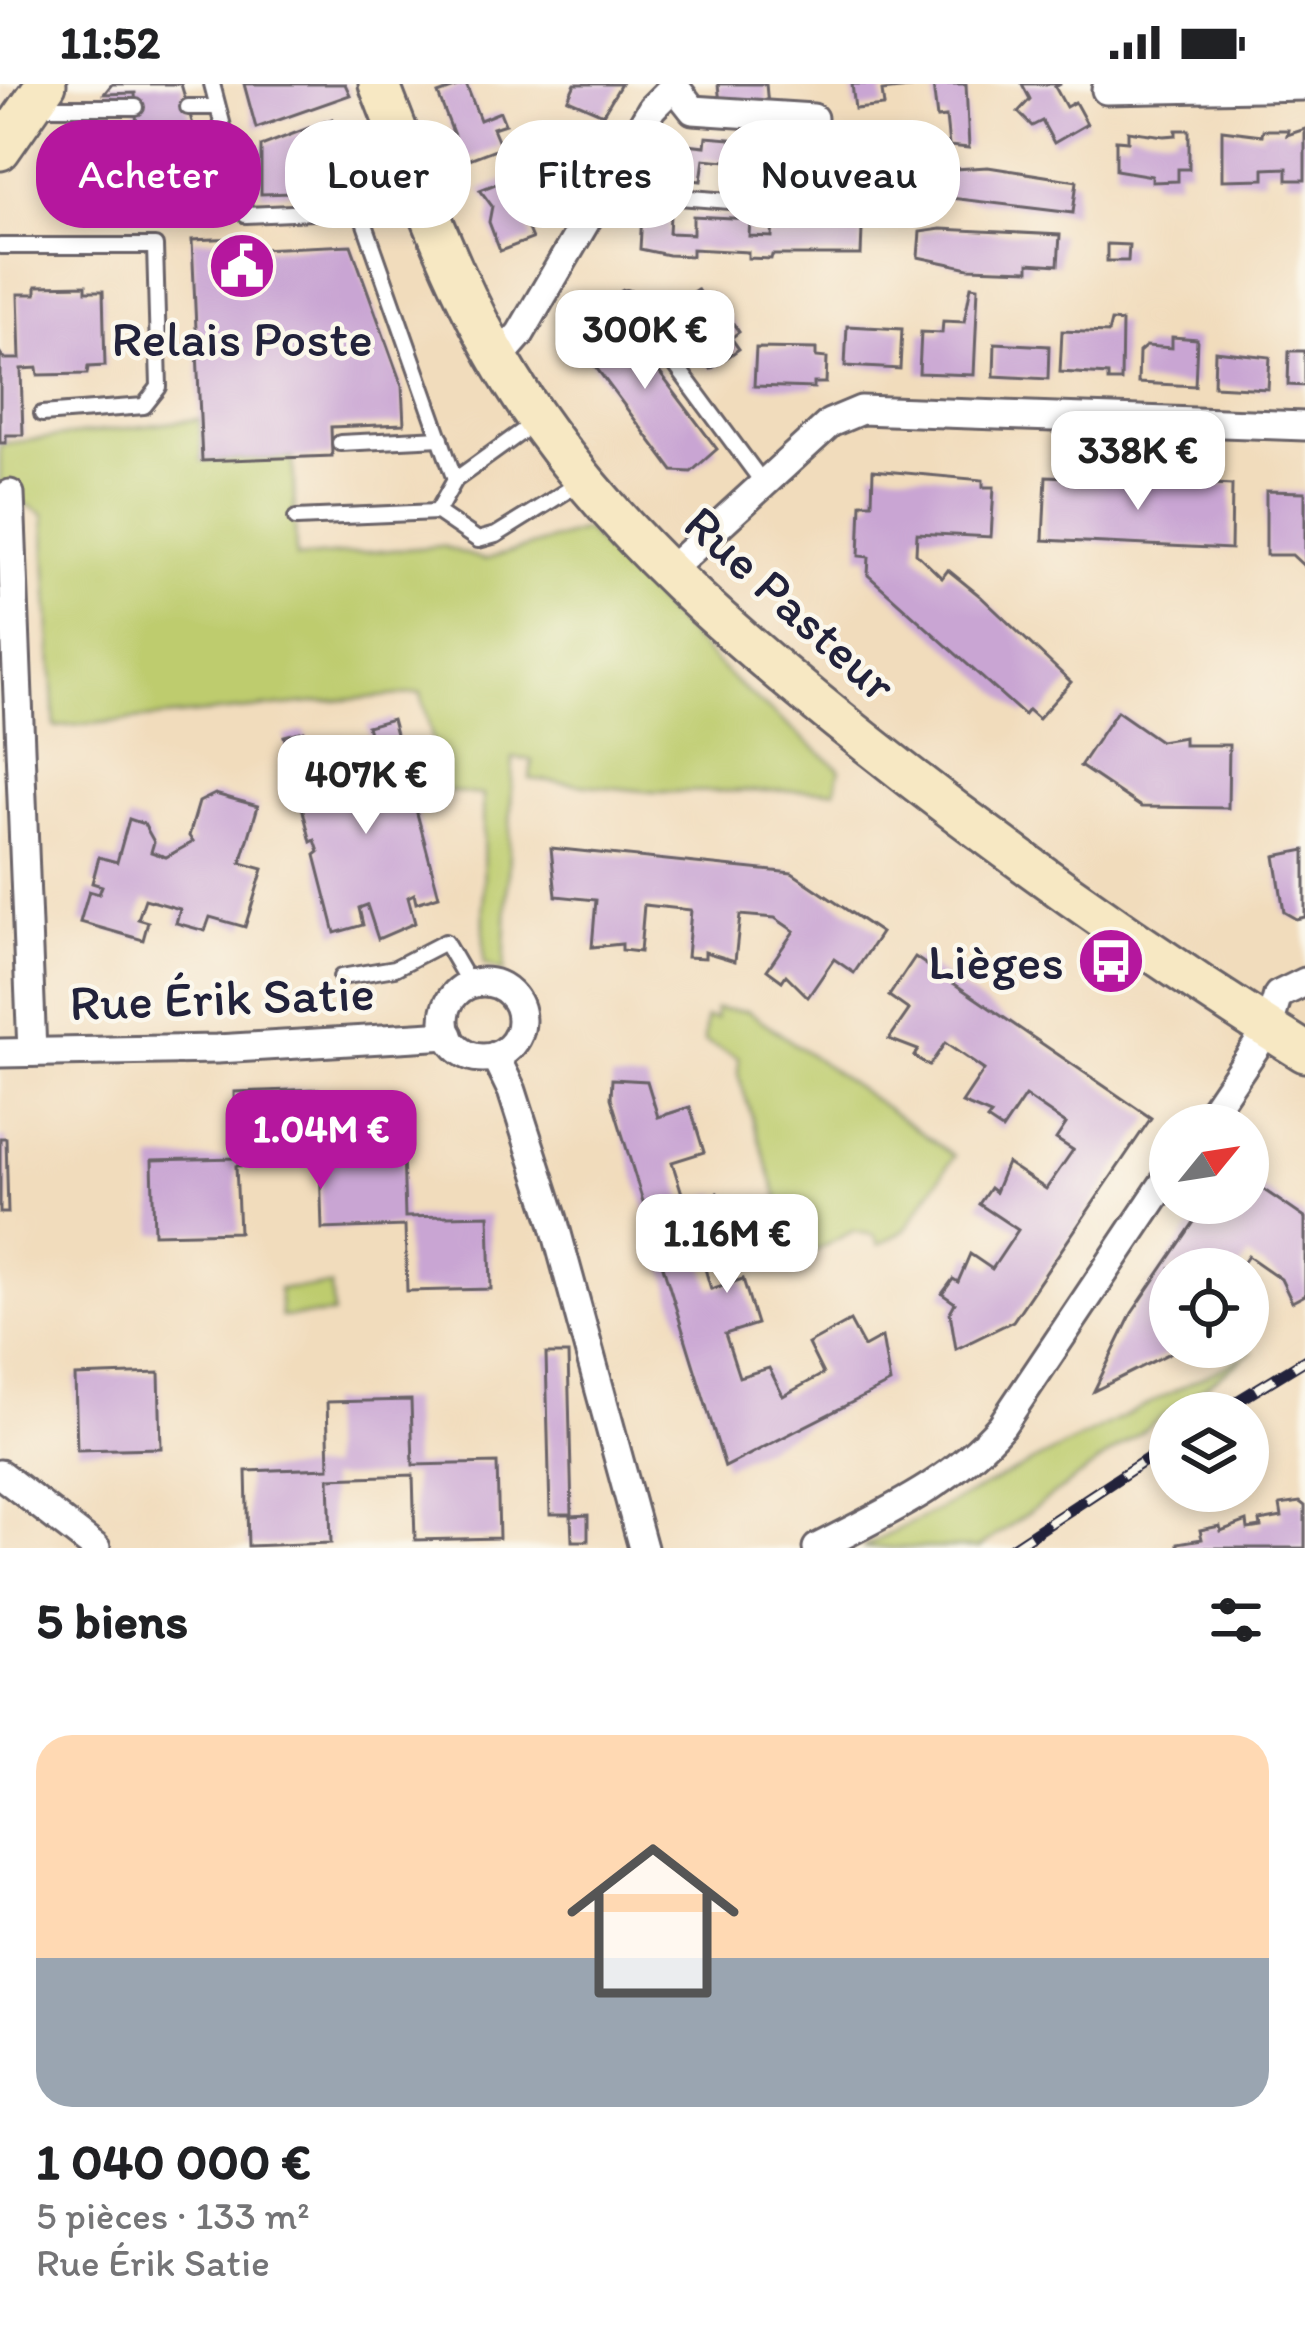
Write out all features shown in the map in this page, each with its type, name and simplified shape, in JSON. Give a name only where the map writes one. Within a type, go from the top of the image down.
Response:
[{"type":"street","name":"Rue Pasteur","points":[[379,84],[393,120]]},
{"type":"street","points":[[645,120],[674,86],[693,110],[813,118]]},
{"type":"street","points":[[1106,90],[1305,86]]},
{"type":"street","points":[[0,150],[38,96]]},
{"type":"street","name":"Rue Pasteur","points":[[436,228],[470,312],[538,420],[584,481],[669,571],[781,674],[975,829],[1305,1052]]},
{"type":"street","points":[[497,359],[520,334],[583,228]]},
{"type":"street","points":[[669,571],[830,423],[862,410],[1305,427]]},
{"type":"street","points":[[10,494],[32,1052]]},
{"type":"street","points":[[1217,1104],[1268,1028],[1278,995],[1305,982]]},
{"type":"street","points":[[470,985],[497,985],[517,1003],[520,1028],[507,1050],[495,1056],[463,1052],[448,1035],[446,1011],[470,985]]},
{"type":"street","name":"Rue Érik Satie","points":[[0,1053],[217,1049],[448,1035]]},
{"type":"street","points":[[495,1056],[512,1091],[553,1220],[643,1548]]},
{"type":"street","points":[[817,1548],[934,1487],[970,1462],[1003,1425],[1149,1206]]},
{"type":"street","points":[[0,1474],[96,1548]]},
{"type":"lane","points":[[212,84],[246,215],[285,213]]},
{"type":"lane","points":[[38,96],[136,107]]},
{"type":"lane","points":[[188,107],[215,107]]},
{"type":"lane","points":[[366,228],[455,480]]},
{"type":"lane","points":[[0,246],[154,245],[159,387],[143,406],[42,414]]},
{"type":"lane","points":[[626,298],[763,483]]},
{"type":"lane","points":[[437,512],[455,480],[538,420]]},
{"type":"lane","points":[[340,443],[441,438]]},
{"type":"lane","points":[[296,518],[437,512],[478,540],[496,535],[584,481]]},
{"type":"lane","points":[[341,977],[395,968],[445,942],[470,985]]},
{"type":"green space","points":[[200,419],[202,461],[293,458],[296,558],[442,546],[484,560],[585,530],[735,682],[840,769],[835,790],[654,792],[530,779],[532,760],[513,758],[504,972],[484,964],[483,795],[445,791],[421,693],[55,727],[44,515],[17,499],[0,500],[0,444]]},
{"type":"green space","points":[[715,1009],[748,1011],[954,1156],[905,1230],[879,1245],[874,1235],[853,1231],[798,1260],[738,1074],[739,1058],[704,1041],[706,1018],[716,1019]]},
{"type":"green space","points":[[331,1286],[333,1314],[281,1317],[279,1289]]},
{"type":"green space","points":[[1220,1368],[1230,1368],[1197,1392],[1172,1392]]},
{"type":"green space","points":[[1149,1404],[1149,1426],[979,1548],[862,1548]]},
{"type":"building","points":[[112,84],[181,84],[192,120],[136,120],[135,93],[104,94]]},
{"type":"building","points":[[244,84],[345,84],[350,95],[261,126],[261,120],[254,120]]},
{"type":"building","points":[[466,84],[480,120],[500,112],[503,120],[495,120],[493,128],[495,149],[471,158],[471,120],[448,120],[438,94]]},
{"type":"building","points":[[575,84],[621,84],[603,114],[568,99]]},
{"type":"building","points":[[718,84],[766,84],[768,106],[720,104]]},
{"type":"building","points":[[852,84],[919,87],[882,91],[884,106],[855,109]]},
{"type":"building","points":[[933,84],[966,84],[969,148],[960,147],[960,120],[937,118]]},
{"type":"building","points":[[1022,84],[1061,84],[1055,87],[1066,107],[1075,102],[1087,124],[1054,143],[1042,121],[1032,126],[1018,112],[1030,99]]},
{"type":"building","points":[[1305,129],[1305,180],[1287,180],[1287,168],[1264,169],[1264,179],[1222,180],[1222,130],[1262,135],[1263,130],[1288,130],[1287,135]]},
{"type":"building","points":[[1176,130],[1189,130],[1189,169],[1178,169],[1178,181],[1152,182],[1152,176],[1116,170],[1116,140],[1128,141],[1128,131],[1164,136],[1176,135]]},
{"type":"building","points":[[285,137],[285,193],[261,194],[261,146]]},
{"type":"building","points":[[706,137],[718,138],[718,160],[704,159],[701,181],[694,180],[694,145],[705,146]]},
{"type":"building","points":[[988,167],[1077,181],[1073,213],[960,199],[960,169]]},
{"type":"building","points":[[495,184],[495,228],[527,228],[532,239],[500,251],[489,222],[492,206],[480,190]]},
{"type":"building","points":[[694,216],[718,217],[718,228],[749,228],[749,236],[772,237],[773,228],[862,229],[861,255],[772,255],[771,259],[748,258],[748,252],[692,249],[692,256],[640,249],[641,228],[693,234]]},
{"type":"building","points":[[920,232],[1060,235],[1058,265],[1029,263],[1029,270],[969,268],[918,257]]},
{"type":"building","points":[[236,238],[237,250],[351,245],[402,386],[404,424],[331,427],[332,456],[202,461],[192,240]]},
{"type":"building","points":[[1107,244],[1129,245],[1128,261],[1107,261]]},
{"type":"building","points":[[86,285],[86,291],[103,291],[105,366],[88,367],[87,374],[38,375],[37,368],[21,369],[23,435],[6,435],[6,443],[0,443],[0,353],[4,359],[20,359],[18,294],[36,294],[36,286]]},
{"type":"building","points":[[971,286],[978,287],[974,375],[919,373],[921,332],[942,333],[943,321],[964,322]]},
{"type":"building","points":[[697,289],[704,300],[713,294],[739,332],[731,338],[739,349],[711,369],[697,348],[713,336],[699,317],[683,329],[669,308]]},
{"type":"building","points":[[600,302],[611,308],[717,449],[691,472],[673,471],[577,342]]},
{"type":"building","points":[[1111,321],[1122,322],[1121,381],[1108,381],[1108,375],[1060,372],[1062,331],[1108,333]]},
{"type":"building","points":[[847,326],[902,329],[900,369],[845,366]]},
{"type":"building","points":[[1172,337],[1197,339],[1195,386],[1138,383],[1139,352],[1146,346],[1172,348]]},
{"type":"building","points":[[995,343],[1049,346],[1048,379],[994,376]]},
{"type":"building","points":[[756,348],[816,349],[816,357],[827,358],[826,383],[814,383],[814,388],[754,386]]},
{"type":"building","points":[[1215,351],[1270,357],[1268,389],[1214,386]]},
{"type":"building","points":[[1289,351],[1305,351],[1305,386],[1288,385]]},
{"type":"building","points":[[873,470],[983,480],[983,487],[994,487],[991,537],[917,533],[916,553],[942,578],[948,570],[980,596],[1071,682],[1038,719],[1028,710],[1024,715],[868,575],[869,557],[859,556],[861,503],[872,503]]},
{"type":"building","points":[[1046,476],[1232,485],[1231,549],[1043,540]]},
{"type":"building","points":[[1266,491],[1305,492],[1305,567],[1292,555],[1266,555]]},
{"type":"building","points":[[1117,711],[1160,741],[1184,737],[1184,745],[1229,745],[1228,808],[1141,807],[1080,766]]},
{"type":"building","points":[[392,719],[439,896],[416,903],[414,894],[408,897],[415,923],[378,939],[367,905],[359,908],[363,925],[335,933],[315,855],[319,852],[315,840],[311,842],[284,736],[304,731],[312,757],[319,754],[331,802],[332,785],[372,778],[375,791],[383,787],[367,726]]},
{"type":"building","points":[[215,794],[258,806],[241,863],[263,869],[245,927],[210,917],[205,931],[176,923],[180,909],[145,899],[138,919],[148,922],[143,940],[80,922],[89,891],[99,894],[102,886],[92,883],[99,857],[117,862],[129,819],[144,824],[154,842],[151,852],[166,857],[193,842],[189,836],[199,802]]},
{"type":"building","points":[[551,848],[792,873],[881,933],[854,973],[834,959],[808,997],[786,975],[782,981],[767,970],[794,931],[775,918],[740,915],[735,961],[705,952],[705,958],[687,957],[691,910],[644,905],[640,952],[622,950],[622,944],[592,947],[596,900],[556,896]]},
{"type":"building","points":[[1305,850],[1305,917],[1296,919],[1284,912],[1275,856]]},
{"type":"building","points":[[915,957],[1149,1117],[1013,1321],[956,1349],[950,1312],[955,1303],[942,1294],[953,1279],[958,1282],[970,1254],[992,1269],[1018,1230],[979,1204],[990,1188],[995,1192],[1007,1163],[1046,1189],[1073,1150],[1056,1139],[1066,1124],[1025,1096],[1002,1130],[987,1120],[991,1115],[962,1103],[984,1070],[945,1043],[929,1066],[914,1056],[918,1050],[889,1039],[909,1010],[889,996]]},
{"type":"building","points":[[612,1079],[647,1081],[658,1117],[690,1107],[704,1152],[672,1162],[685,1203],[717,1193],[731,1238],[699,1248],[711,1289],[743,1279],[757,1324],[725,1334],[739,1377],[769,1368],[783,1396],[823,1374],[808,1344],[850,1321],[864,1347],[882,1337],[890,1383],[725,1467],[611,1098]]},
{"type":"building","points":[[318,1089],[320,1154],[403,1151],[405,1217],[489,1215],[491,1289],[407,1291],[405,1226],[322,1229],[320,1163],[236,1166],[239,1232],[154,1234],[152,1160],[236,1158],[234,1092]]},
{"type":"building","points":[[0,1138],[6,1138],[8,1213],[0,1213]]},
{"type":"building","points":[[1269,1193],[1305,1218],[1305,1295],[1292,1302],[1281,1279],[1269,1271],[1269,1248],[1176,1248],[1193,1224],[1269,1224]]},
{"type":"building","points":[[1149,1288],[1149,1364],[1094,1391]]},
{"type":"building","points":[[546,1354],[568,1354],[572,1514],[550,1514]]},
{"type":"building","points":[[159,1373],[161,1448],[77,1450],[75,1376]]},
{"type":"building","points":[[411,1400],[413,1465],[497,1463],[499,1538],[415,1540],[413,1475],[329,1478],[331,1543],[248,1546],[246,1471],[329,1468],[327,1402]]},
{"type":"building","points":[[1300,1502],[1305,1506],[1305,1548],[1178,1548],[1178,1543],[1202,1539],[1200,1530],[1220,1526],[1221,1531],[1247,1521],[1248,1529],[1261,1527],[1260,1521],[1282,1517],[1280,1505]]},
{"type":"building","points":[[588,1515],[588,1541],[572,1541],[571,1516]]},
{"type":"railway","points":[[1252,1392],[1305,1360]]},
{"type":"railway","points":[[1012,1548],[1149,1458]]},
{"type":"place","name":"Relais Poste","points":[[242,266]]},
{"type":"place","name":"Lièges","points":[[1111,961]]}]
